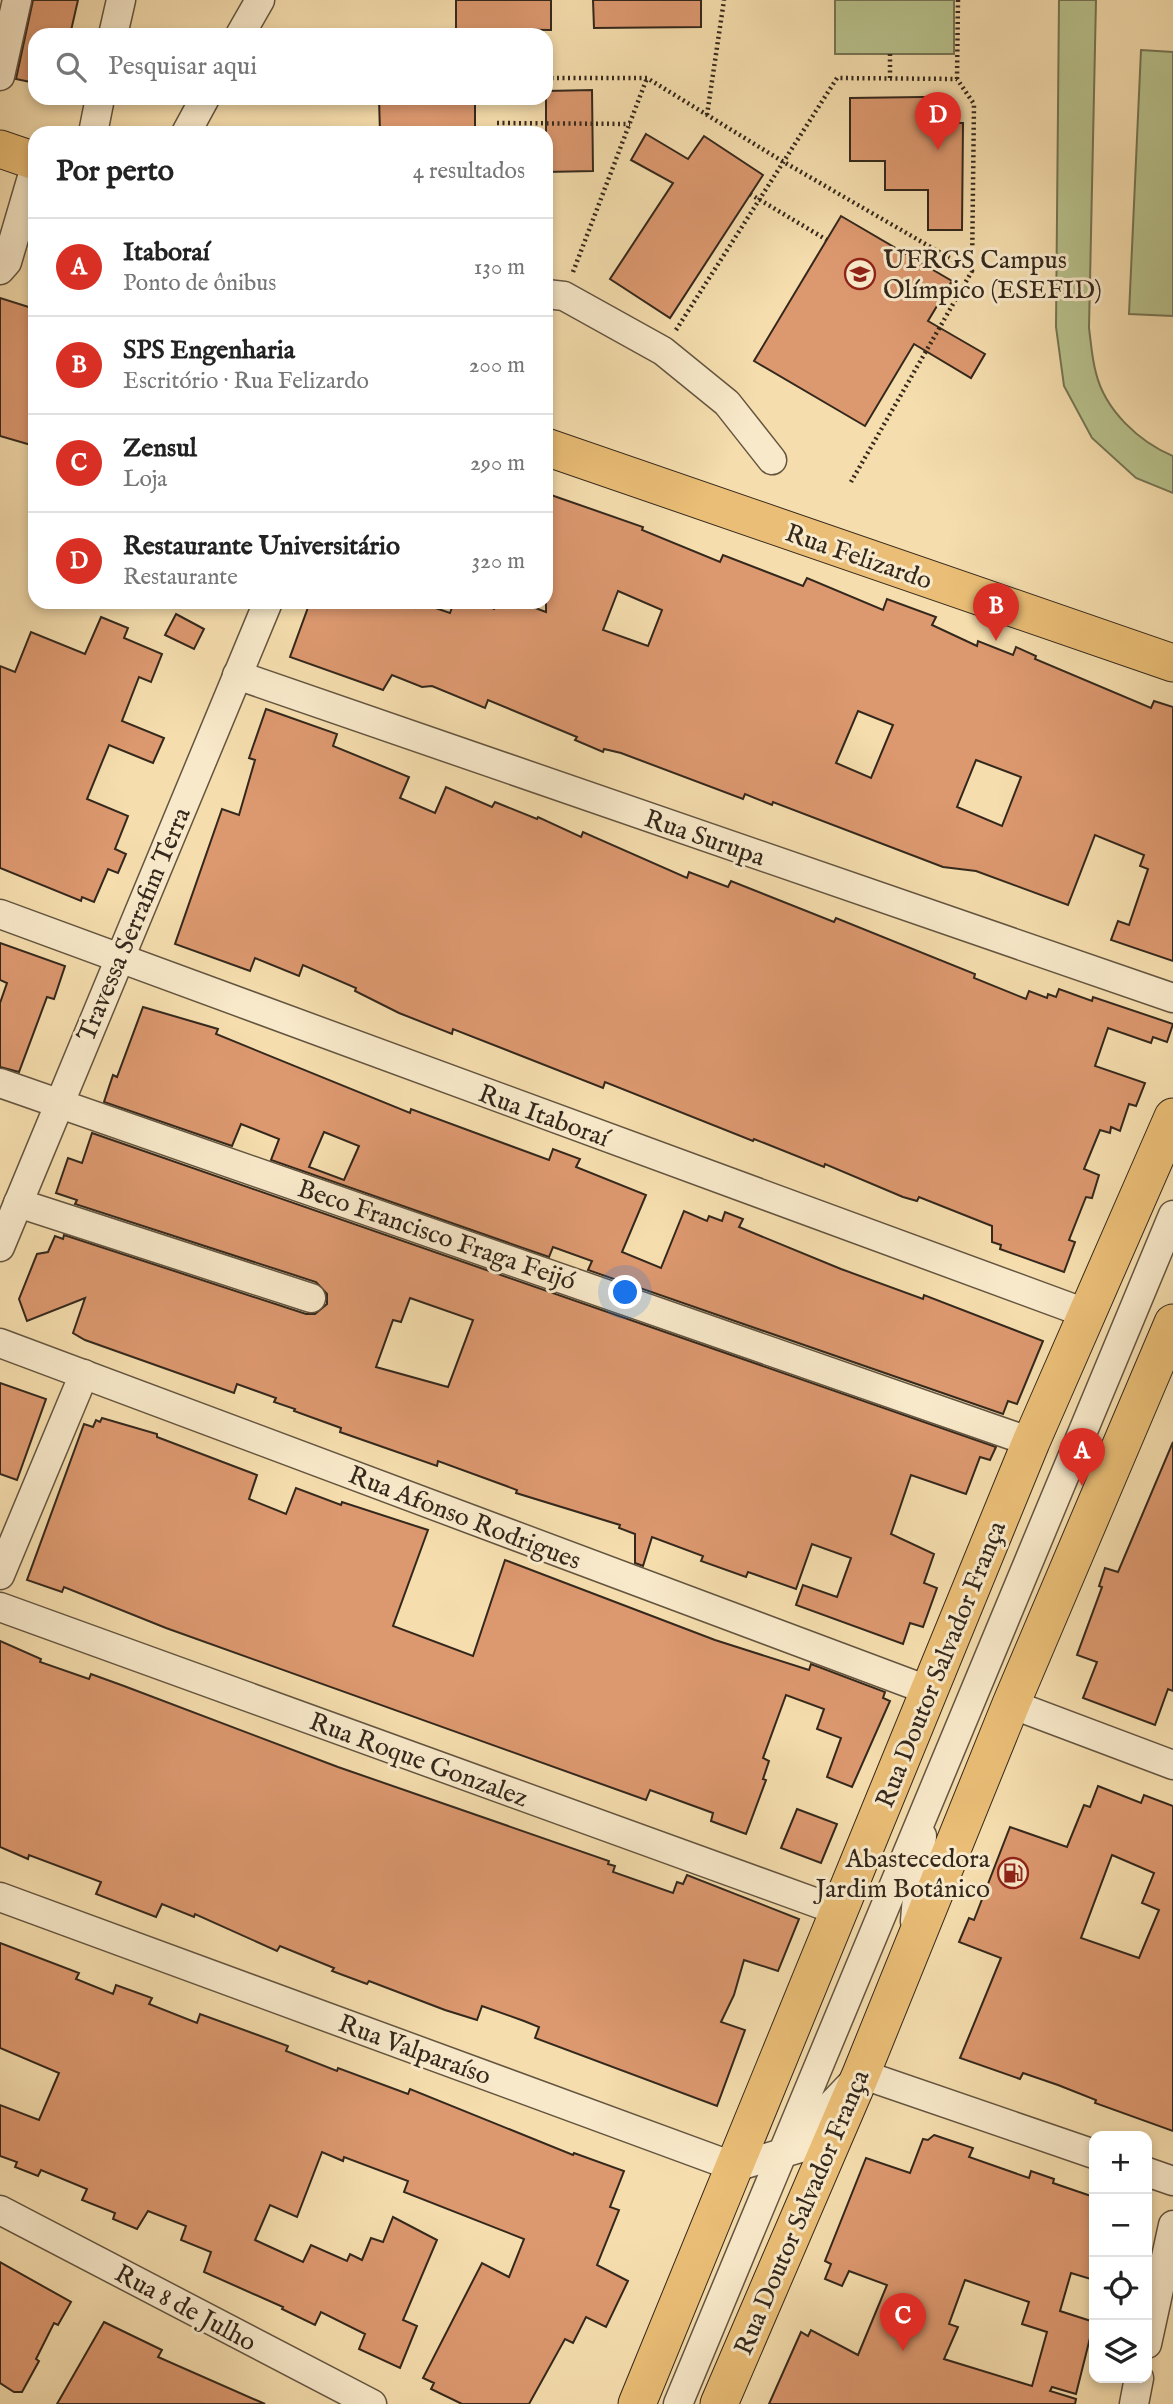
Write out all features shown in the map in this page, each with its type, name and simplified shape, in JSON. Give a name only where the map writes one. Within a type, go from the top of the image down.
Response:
[{"type":"main road","points":[[0,149],[28,159]]},
{"type":"main road","name":"Rua Felizardo","points":[[553,449],[1173,663]]},
{"type":"main road","name":"Rua Doutor Salvador França","points":[[637,2404],[1031,1442],[1173,1117]]},
{"type":"main road","name":"Rua Doutor Salvador França","points":[[722,2398],[861,2074],[1011,1704],[1171,1331]]},
{"type":"main road","name":"Rua Doutor Salvador França","points":[[610,2404],[636,2367],[699,2253]]},
{"type":"street","points":[[0,76],[17,0]]},
{"type":"street","points":[[115,28],[121,0]]},
{"type":"street","points":[[244,28],[260,0]]},
{"type":"street","points":[[94,126],[99,105]]},
{"type":"street","points":[[190,126],[201,105]]},
{"type":"street","points":[[0,270],[7,262],[28,191]]},
{"type":"street","points":[[555,295],[663,351],[727,403],[772,460]]},
{"type":"street","name":"Travessa Serrafim Terra","points":[[0,1247],[117,958],[265,609]]},
{"type":"street","name":"Rua Surupa","points":[[237,676],[1173,998]]},
{"type":"street","name":"Rua Itaboraí","points":[[0,914],[1088,1314]]},
{"type":"street","name":"Beco Francisco Fraga Feijó","points":[[0,1083],[1031,1442]]},
{"type":"street","points":[[18,1203],[311,1298]]},
{"type":"street","points":[[678,2404],[1173,1215]]},
{"type":"street","name":"Rua Afonso Rodrigues","points":[[0,1343],[930,1691]]},
{"type":"street","points":[[0,1575],[83,1374]]},
{"type":"street","name":"Rua Roque Gonzalez","points":[[0,1607],[839,1911]]},
{"type":"street","points":[[1011,1704],[1173,1765]]},
{"type":"street","points":[[912,1945],[925,1808]]},
{"type":"street","name":"Rua Valparaíso","points":[[0,1897],[735,2167]]},
{"type":"street","points":[[784,2154],[861,2074],[1089,2152]]},
{"type":"street","points":[[735,2167],[831,2139]]},
{"type":"street","points":[[1152,2174],[1173,2181]]},
{"type":"street","name":"Rua 8 de Julho","points":[[0,2210],[372,2404]]},
{"type":"street","points":[[1152,2321],[1173,2225]]},
{"type":"street","points":[[1134,2404],[1138,2383]]},
{"type":"street","points":[[686,2404],[722,2398]]},
{"type":"path","points":[[707,115],[724,0]]},
{"type":"path","points":[[851,482],[972,271],[974,104],[957,79],[958,0]]},
{"type":"path","points":[[890,54],[890,78]]},
{"type":"path","points":[[553,78],[647,78],[782,161],[972,271]]},
{"type":"path","points":[[555,295],[647,78]]},
{"type":"path","points":[[663,351],[837,78],[957,79]]},
{"type":"path","points":[[497,123],[629,124]]},
{"type":"path","points":[[750,194],[827,240]]},
{"type":"green space","points":[[835,0],[954,0],[954,54],[835,54]]},
{"type":"green space","points":[[1059,0],[1096,0],[1089,328],[1095,368],[1100,387],[1115,412],[1136,433],[1173,456],[1173,493],[1136,478],[1092,438],[1064,386],[1056,327]]},
{"type":"green space","points":[[1141,50],[1173,52],[1173,316],[1129,314]]},
{"type":"building","points":[[33,0],[78,0],[72,28],[28,28],[28,82],[16,79]]},
{"type":"building","points":[[456,0],[551,0],[551,28],[456,28]]},
{"type":"building","points":[[593,0],[701,0],[701,27],[594,28]]},
{"type":"building","points":[[592,90],[593,171],[553,172],[553,126],[546,126],[546,105],[553,105],[553,91]]},
{"type":"building","points":[[944,97],[944,123],[963,123],[962,230],[928,230],[928,190],[885,190],[885,161],[850,161],[850,98]]},
{"type":"building","points":[[379,105],[475,105],[475,126],[380,126]]},
{"type":"building","points":[[646,134],[688,159],[704,136],[763,175],[670,318],[610,279],[673,183],[631,160]]},
{"type":"building","points":[[841,216],[952,281],[928,321],[985,354],[971,378],[914,344],[865,426],[754,361]]},
{"type":"building","points":[[0,298],[28,307],[28,444],[0,436]]},
{"type":"building","points":[[553,496],[643,527],[642,530],[720,562],[723,555],[803,586],[807,578],[883,610],[887,599],[936,617],[932,625],[977,646],[978,641],[1013,655],[1016,647],[1036,656],[1035,659],[1151,708],[1154,701],[1173,707],[1173,961],[1111,940],[1118,921],[1129,925],[1148,869],[1140,866],[1144,855],[1095,835],[1068,905],[976,871],[943,867],[773,802],[772,805],[745,794],[743,799],[621,753],[604,749],[603,752],[575,740],[577,737],[488,700],[485,708],[432,686],[422,687],[392,675],[383,690],[290,657],[307,609],[438,609],[450,613],[451,609],[538,609],[546,612],[546,609],[553,609]],"holes":[[[618,591],[662,610],[648,646],[603,630]],[[858,711],[893,725],[871,778],[836,763]],[[976,760],[1021,777],[1002,826],[957,807]]]},
{"type":"building","points":[[176,614],[204,629],[194,649],[165,635]]},
{"type":"building","points":[[101,617],[128,628],[124,638],[162,654],[151,682],[139,677],[122,721],[164,738],[153,763],[109,745],[87,799],[128,816],[115,849],[126,854],[118,873],[108,869],[94,902],[82,897],[81,901],[0,868],[0,666],[15,672],[31,632],[85,654]]},
{"type":"building","points":[[266,709],[337,734],[333,746],[409,777],[400,798],[435,813],[446,787],[492,807],[495,802],[537,819],[538,817],[581,837],[583,832],[687,878],[689,872],[728,887],[731,881],[834,922],[836,918],[975,974],[974,978],[1026,999],[1029,991],[1047,998],[1048,994],[1056,997],[1059,989],[1092,1001],[1093,997],[1173,1024],[1167,1042],[1153,1037],[1151,1043],[1108,1028],[1095,1066],[1145,1083],[1136,1106],[1129,1104],[1120,1131],[1111,1127],[1110,1133],[1100,1130],[1084,1169],[1099,1175],[1092,1198],[1086,1197],[1069,1240],[1075,1242],[1064,1272],[1000,1249],[1001,1245],[992,1242],[992,1226],[919,1197],[917,1201],[903,1197],[825,1164],[824,1167],[754,1139],[753,1141],[605,1082],[603,1088],[453,1029],[452,1034],[399,1013],[355,991],[356,988],[303,965],[299,976],[255,958],[250,971],[175,944],[222,809],[239,815],[255,760],[249,758]]},
{"type":"building","points":[[0,943],[65,966],[54,999],[47,997],[19,1072],[0,1067],[0,1003],[7,983],[0,980]]},
{"type":"building","points":[[143,1007],[218,1029],[216,1034],[410,1113],[411,1109],[549,1160],[553,1149],[580,1159],[576,1167],[646,1195],[622,1252],[661,1268],[684,1211],[707,1221],[709,1216],[722,1221],[725,1212],[743,1219],[739,1227],[841,1269],[923,1299],[924,1295],[1043,1341],[1017,1404],[1008,1401],[1003,1414],[588,1270],[592,1261],[553,1247],[549,1257],[271,1160],[279,1139],[241,1124],[232,1146],[104,1102],[113,1075],[117,1077]],"holes":[[[324,1132],[359,1146],[344,1180],[309,1167]]]},
{"type":"building","points":[[92,1133],[996,1447],[990,1460],[980,1457],[966,1494],[911,1475],[891,1534],[934,1554],[924,1583],[937,1588],[923,1627],[910,1623],[903,1644],[796,1605],[803,1585],[837,1597],[851,1558],[812,1544],[796,1589],[748,1572],[746,1577],[701,1561],[703,1556],[652,1537],[643,1566],[635,1563],[635,1534],[619,1528],[620,1525],[516,1493],[517,1490],[438,1461],[437,1466],[340,1432],[341,1428],[294,1411],[295,1409],[274,1402],[276,1398],[237,1384],[234,1393],[85,1340],[73,1333],[85,1298],[27,1321],[19,1299],[37,1254],[48,1252],[55,1236],[63,1239],[64,1235],[306,1314],[315,1314],[327,1304],[327,1294],[316,1282],[75,1204],[77,1200],[56,1193],[68,1158],[82,1163]],"holes":[[[410,1298],[473,1320],[448,1387],[376,1367],[393,1320],[401,1322]]]},
{"type":"building","points":[[0,1383],[46,1399],[17,1480],[0,1474]]},
{"type":"building","points":[[102,1418],[157,1434],[157,1437],[257,1475],[249,1499],[286,1514],[296,1488],[341,1505],[342,1502],[428,1530],[393,1626],[473,1656],[505,1560],[715,1640],[809,1670],[811,1664],[885,1692],[883,1698],[890,1701],[852,1787],[827,1777],[841,1738],[817,1729],[824,1709],[786,1695],[763,1758],[769,1761],[763,1779],[766,1780],[746,1834],[711,1821],[713,1813],[650,1790],[646,1800],[166,1628],[64,1587],[62,1592],[27,1580],[84,1424],[93,1427],[96,1420],[100,1422]]},
{"type":"building","points":[[1173,1442],[1173,1691],[1168,1689],[1155,1725],[1083,1698],[1097,1662],[1077,1655],[1102,1587],[1099,1586],[1105,1568],[1118,1572]]},
{"type":"building","points":[[0,1641],[41,1659],[40,1662],[89,1679],[91,1674],[338,1767],[609,1861],[608,1864],[615,1866],[613,1872],[673,1893],[677,1882],[683,1884],[687,1875],[799,1919],[778,1971],[744,1960],[734,1995],[721,2022],[745,2030],[717,2106],[535,2038],[539,2027],[524,2021],[482,2006],[477,2020],[445,2010],[369,1981],[367,1984],[332,1971],[334,1968],[280,1946],[277,1951],[195,1914],[194,1917],[162,1904],[156,1917],[96,1894],[101,1882],[29,1855],[28,1859],[0,1847]]},
{"type":"building","points":[[1098,1786],[1141,1803],[1144,1795],[1173,1806],[1173,2131],[1023,2073],[1020,2079],[960,2058],[1001,1958],[959,1942],[969,1918],[974,1920],[1010,1827],[1067,1847],[1084,1805],[1090,1807]],"holes":[[[1112,1855],[1154,1873],[1142,1903],[1159,1910],[1139,1958],[1081,1938]]]},
{"type":"building","points":[[797,1809],[837,1824],[821,1863],[781,1848]]},
{"type":"building","points":[[0,1943],[79,1973],[76,1979],[113,1994],[116,1985],[152,1998],[149,2004],[197,2023],[200,2014],[288,2046],[286,2051],[337,2071],[338,2068],[408,2094],[410,2089],[573,2155],[574,2153],[624,2171],[610,2207],[619,2210],[597,2265],[628,2281],[606,2327],[586,2317],[573,2343],[565,2339],[529,2404],[462,2404],[431,2389],[434,2383],[423,2378],[482,2263],[509,2277],[524,2239],[404,2192],[408,2181],[344,2157],[343,2161],[322,2152],[297,2217],[270,2205],[255,2240],[303,2262],[311,2245],[347,2261],[350,2254],[362,2260],[371,2238],[383,2242],[393,2217],[437,2240],[403,2320],[417,2326],[400,2368],[359,2349],[365,2334],[321,2312],[315,2325],[282,2309],[283,2307],[204,2272],[211,2252],[181,2240],[186,2226],[148,2211],[137,2229],[113,2219],[115,2213],[82,2200],[87,2189],[41,2170],[38,2176],[15,2167],[17,2162],[0,2156],[0,2105],[39,2120],[59,2073],[0,2048]]},
{"type":"building","points":[[934,2135],[973,2148],[969,2157],[1029,2178],[1031,2171],[1054,2179],[1053,2183],[1089,2195],[1089,2278],[1071,2273],[1060,2311],[1089,2320],[1089,2342],[1076,2394],[1052,2387],[1050,2391],[1076,2399],[1075,2404],[769,2404],[801,2332],[808,2336],[811,2330],[858,2355],[887,2285],[849,2271],[842,2286],[825,2279],[831,2264],[825,2261],[866,2158],[910,2173],[923,2139],[928,2140]],"holes":[[[965,2280],[1029,2302],[1022,2324],[1047,2332],[1032,2386],[944,2359],[958,2327],[949,2324]]]},
{"type":"building","points":[[0,2262],[71,2302],[58,2325],[54,2323],[36,2359],[39,2361],[22,2392],[14,2392],[0,2383]]},
{"type":"building","points":[[104,2322],[162,2350],[158,2357],[265,2404],[57,2404]]},
{"type":"place","name":"Restaurante Universitário","points":[[938,150]]},
{"type":"place","name":"UFRGS Campus Olímpico (ESEFID)","points":[[860,274]]},
{"type":"place","name":"SPS Engenharia","points":[[996,641]]},
{"type":"place","name":"Itaboraí","points":[[1082,1486]]},
{"type":"place","name":"Abastecedora Jardim Botânico","points":[[1013,1873]]},
{"type":"place","name":"Zensul","points":[[903,2351]]}]
